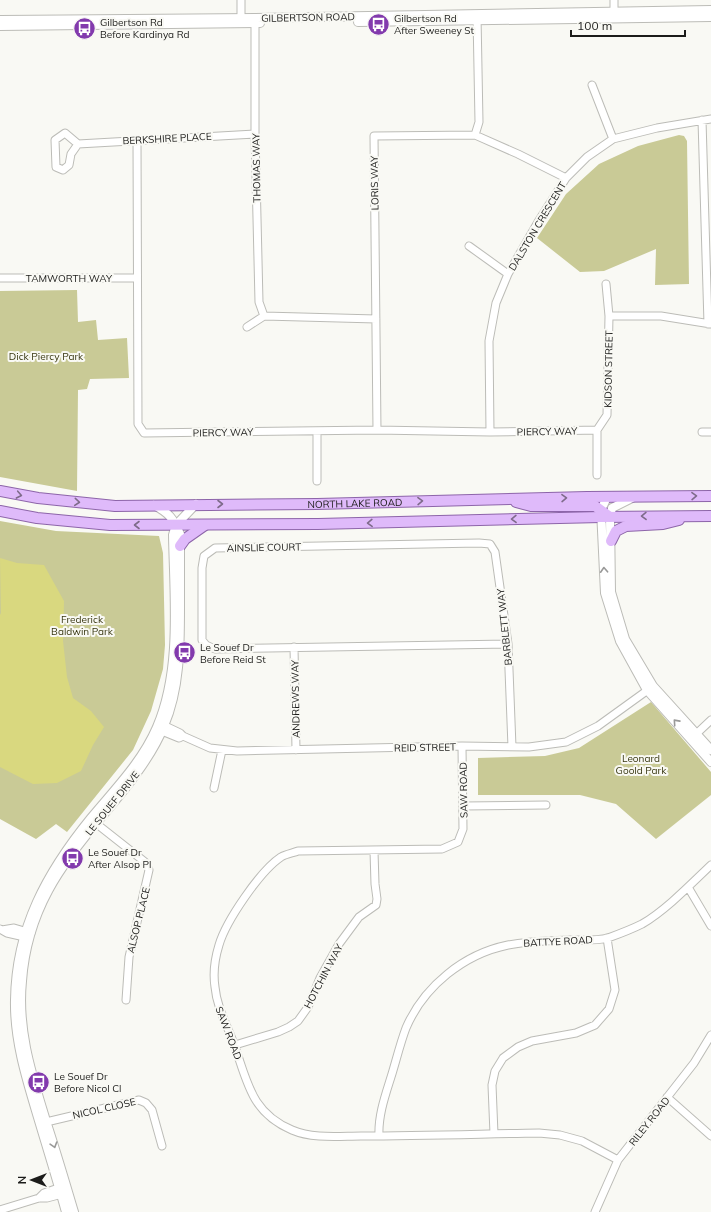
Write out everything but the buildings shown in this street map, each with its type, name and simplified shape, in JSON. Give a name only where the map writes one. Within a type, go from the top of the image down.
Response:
[{"type":"main road","name":"NORTH LAKE ROAD","points":[[0,491],[38,498],[115,506],[317,504],[711,496]]},
{"type":"main road","points":[[507,499],[531,506],[595,506],[604,515]]},
{"type":"main road","name":"NORTH LAKE ROAD","points":[[0,511],[37,518],[110,525],[318,524],[604,515],[711,516]]},
{"type":"main road","points":[[611,540],[616,531],[626,526],[663,524],[694,516]]},
{"type":"main road","points":[[180,546],[185,539],[205,525]]},
{"type":"street","points":[[241,0],[241,21]]},
{"type":"street","points":[[614,0],[614,15]]},
{"type":"street","name":"GILBERTSON ROAD","points":[[614,15],[711,10]]},
{"type":"street","name":"GILBERTSON ROAD","points":[[0,20],[255,21],[614,15],[711,17]]},
{"type":"street","points":[[475,135],[479,122],[478,17]]},
{"type":"street","name":"GILBERTSON ROAD","points":[[0,26],[241,21]]},
{"type":"street","name":"THOMAS WAY","points":[[255,21],[255,134],[259,302],[264,316]]},
{"type":"street","points":[[592,85],[613,139]]},
{"type":"street","name":"DALSTON CRESCENT","points":[[490,432],[489,341],[496,303],[508,274],[538,222],[566,178],[587,157],[613,139],[657,128],[711,119]]},
{"type":"street","points":[[609,316],[661,316],[710,324],[702,120]]},
{"type":"street","points":[[65,133],[78,144],[71,154],[69,165],[63,170],[56,167],[55,140],[65,133]]},
{"type":"street","name":"BERKSHIRE PLACE","points":[[78,144],[255,134]]},
{"type":"street","name":"LORIS WAY","points":[[377,430],[374,136],[475,135],[566,178]]},
{"type":"street","name":"PIERCY WAY","points":[[137,140],[138,424],[144,433],[377,430],[490,432],[597,430]]},
{"type":"street","points":[[469,246],[508,274]]},
{"type":"street","name":"TAMWORTH WAY","points":[[0,278],[137,278]]},
{"type":"street","name":"KIDSON STREET","points":[[597,430],[607,415],[609,316],[606,284]]},
{"type":"street","points":[[247,327],[264,316],[376,319]]},
{"type":"street","points":[[597,430],[597,475]]},
{"type":"street","points":[[316,431],[317,481]]},
{"type":"street","points":[[702,432],[711,432]]},
{"type":"street","points":[[608,497],[604,515],[605,593],[620,641],[650,688],[694,736],[711,750]]},
{"type":"street","points":[[604,515],[612,508],[635,497]]},
{"type":"street","points":[[153,505],[166,512],[176,525],[196,504]]},
{"type":"street","points":[[604,515],[611,540],[611,592],[625,639],[650,688]]},
{"type":"street","name":"LE SOUEF DRIVE","points":[[74,1212],[64,1190],[43,1123],[30,1069],[21,1018],[22,981],[27,935],[59,871],[93,821],[130,783],[142,765],[161,727],[174,695],[180,659],[180,534],[176,525]]},
{"type":"street","name":"LE SOUEF DRIVE","points":[[161,727],[174,656],[173,535],[176,525]]},
{"type":"street","name":"BARBLETT WAY","points":[[479,543],[490,544],[495,552],[508,644],[512,747]]},
{"type":"street","name":"AINSLIE COURT","points":[[479,543],[215,548],[204,556],[202,568],[202,640],[206,645],[216,649],[508,644]]},
{"type":"street","name":"ANDREWS WAY","points":[[294,647],[296,750]]},
{"type":"street","name":"REID STREET","points":[[161,727],[180,733],[183,736],[210,748],[237,751],[462,746],[529,747],[566,742],[598,726],[650,688]]},
{"type":"street","points":[[694,736],[711,720]]},
{"type":"street","points":[[694,736],[711,762]]},
{"type":"street","name":"SAW ROAD","points":[[462,746],[464,806],[463,828],[458,842],[442,849],[298,851],[282,857],[266,870],[224,931],[215,960],[215,986],[218,1007],[235,1045],[247,1085],[256,1101],[280,1124],[293,1131],[306,1135],[379,1136],[539,1133],[560,1135],[582,1141],[618,1160]]},
{"type":"street","points":[[214,788],[222,750]]},
{"type":"street","points":[[464,806],[546,805]]},
{"type":"street","name":"ALSOP PLACE","points":[[93,821],[145,862],[149,870],[129,957],[126,1000]]},
{"type":"street","name":"HOTCHIN WAY","points":[[235,1045],[289,1027],[298,1021],[308,1007],[320,978],[339,944],[359,917],[376,905],[377,899],[374,851]]},
{"type":"street","name":"BATTYE ROAD","points":[[379,1136],[381,1113],[400,1046],[407,1027],[424,996],[444,976],[465,961],[484,952],[506,945],[533,941],[607,938],[642,924],[688,887],[711,864]]},
{"type":"street","points":[[688,887],[711,926]]},
{"type":"street","points":[[1,929],[7,933],[27,935]]},
{"type":"street","points":[[494,1134],[492,1085],[495,1071],[503,1058],[518,1047],[532,1041],[576,1033],[595,1025],[609,1009],[615,990],[607,938]]},
{"type":"street","name":"RILEY ROAD","points":[[595,1212],[618,1160],[694,1064],[711,1035]]},
{"type":"street","points":[[667,1097],[711,1136]]},
{"type":"street","name":"NICOL CLOSE","points":[[43,1123],[139,1100],[146,1103],[152,1110],[162,1146]]},
{"type":"street","points":[[0,1210],[39,1198],[47,1198],[64,1190]]},
{"type":"street","name":"LE SOUEF DRIVE","points":[[64,1190],[66,1212]]},
{"type":"green space","points":[[679,135],[684,136],[687,141],[689,284],[655,285],[656,249],[604,271],[580,272],[537,238],[566,194],[599,164],[638,146]]},
{"type":"green space","name":"Dick Piercy Park","points":[[77,290],[78,322],[96,320],[98,340],[127,338],[129,378],[90,379],[87,389],[78,390],[77,491],[0,477],[0,291]]},
{"type":"green space","name":"Frederick Baldwin Park","points":[[0,521],[56,531],[159,536],[163,553],[165,645],[163,669],[151,711],[133,750],[67,832],[56,824],[36,839],[0,819]]},
{"type":"green space","name":"Leonard Goold Park","points":[[651,702],[711,772],[711,795],[656,839],[616,804],[580,795],[478,795],[478,758],[545,756],[579,748]]},
{"type":"shaded area","points":[[0,558],[17,563],[44,565],[64,601],[63,641],[67,677],[73,698],[91,711],[104,727],[93,745],[81,771],[57,783],[33,784],[0,767]]},
{"type":"place","name":"Gilbertson Rd After Sweeney St","points":[[378,24]]},
{"type":"place","name":"Gilbertson Rd Before Kardinya Rd","points":[[84,28]]},
{"type":"place","name":"Le Souef Dr Before Reid St","points":[[185,653]]},
{"type":"place","name":"Le Souef Dr After Alsop Pl","points":[[73,858]]},
{"type":"place","name":"Le Souef Dr Before Nicol Cl","points":[[39,1082]]}]
